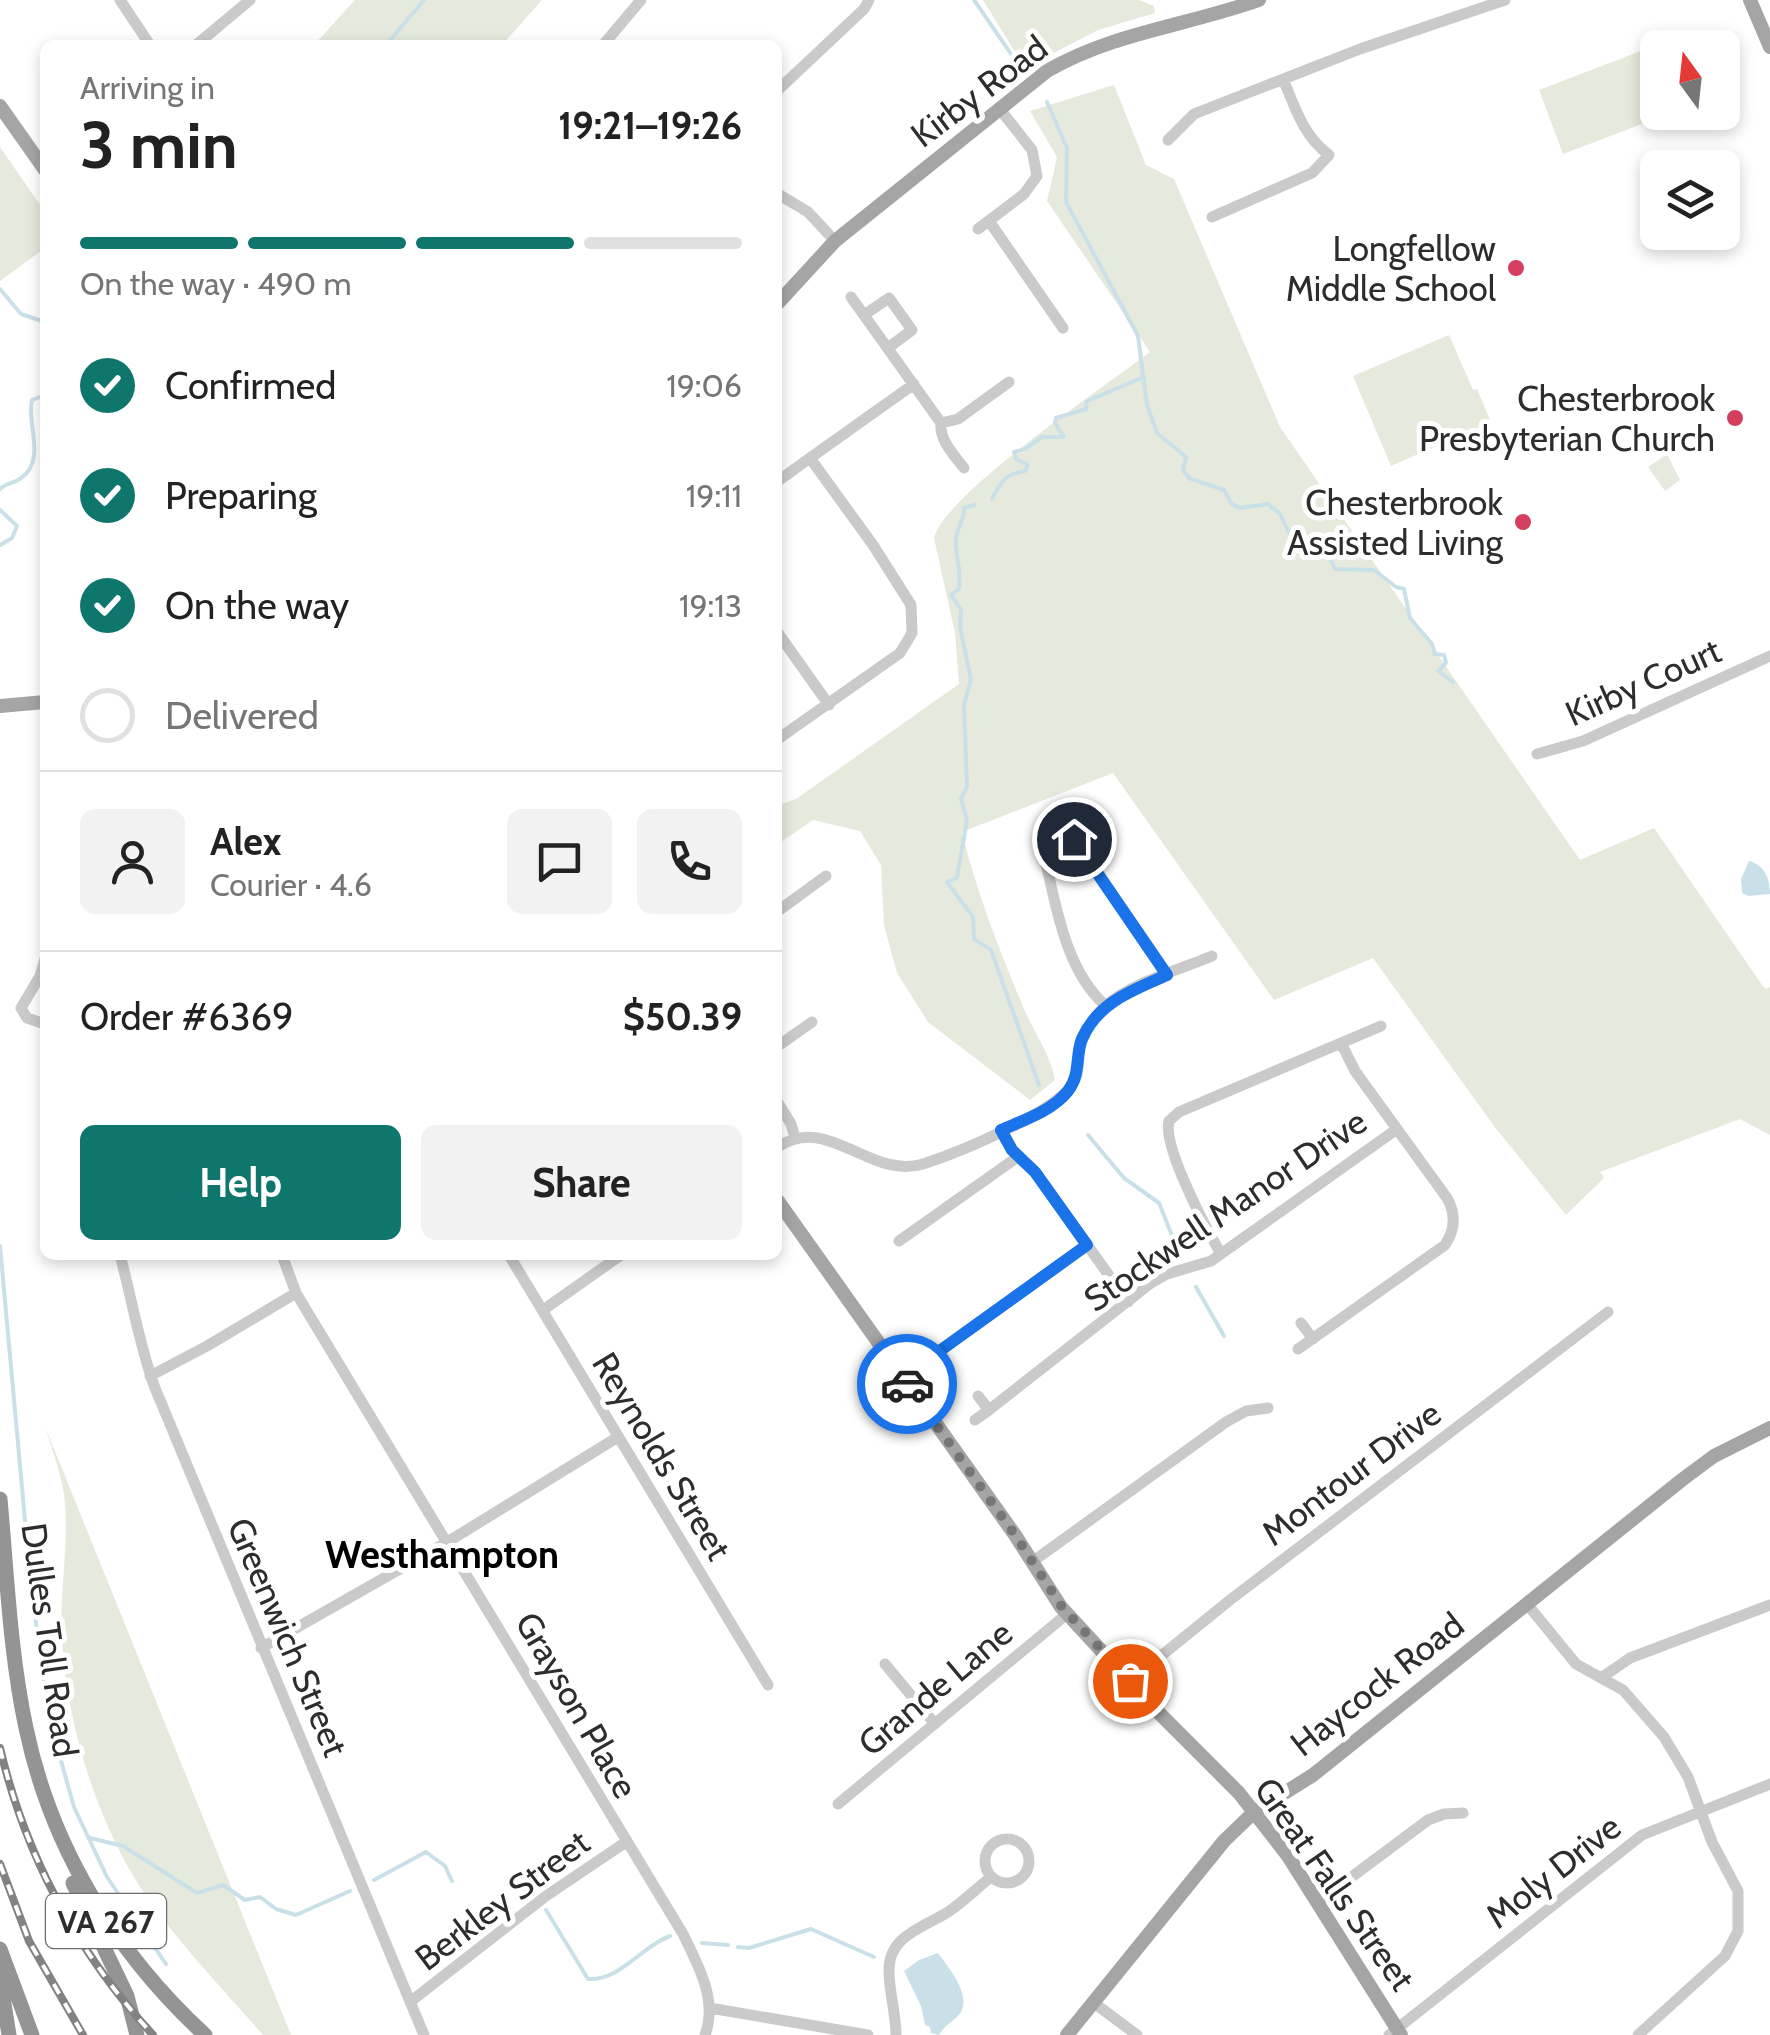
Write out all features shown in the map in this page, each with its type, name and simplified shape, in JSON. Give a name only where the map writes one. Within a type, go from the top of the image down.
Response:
[{"type":"highway","name":"Dulles Toll Road","points":[[0,1499],[18,1687],[41,1785],[70,1858],[105,1920],[168,1999],[206,2035]]},
{"type":"highway","points":[[41,1785],[60,1856],[126,1996],[137,2035]]},
{"type":"highway","name":"VA 267","points":[[0,1949],[32,2035]]},
{"type":"highway","points":[[0,1979],[9,2035]]},
{"type":"main road","name":"Kirby Road","points":[[782,299],[835,242],[1048,71],[1099,44],[1258,0]]},
{"type":"main road","points":[[1750,0],[1770,47]]},
{"type":"main road","points":[[0,106],[40,160]]},
{"type":"main road","points":[[0,706],[40,702]]},
{"type":"main road","name":"Great Falls Street","points":[[782,1208],[1066,1614],[1254,1812],[1318,1902],[1396,2033]]},
{"type":"main road","name":"Haycock Road","points":[[1067,2035],[1202,1866],[1254,1812],[1313,1774],[1683,1479],[1714,1456],[1770,1428]]},
{"type":"street","points":[[120,0],[147,40]]},
{"type":"street","points":[[202,40],[250,0]]},
{"type":"street","points":[[606,40],[641,0]]},
{"type":"street","points":[[782,86],[870,0]]},
{"type":"street","points":[[1168,140],[1194,114],[1466,6],[1505,0]]},
{"type":"street","points":[[1212,217],[1312,173],[1329,155],[1304,128],[1283,78]]},
{"type":"street","points":[[978,230],[1024,194],[1037,176],[1032,150],[999,108]]},
{"type":"street","points":[[782,196],[808,212],[835,242]]},
{"type":"street","points":[[989,221],[1062,328]]},
{"type":"street","points":[[851,297],[941,423],[944,441],[964,468]]},
{"type":"street","points":[[864,315],[889,298],[912,330],[888,348]]},
{"type":"street","points":[[941,423],[958,419],[1010,382]]},
{"type":"street","points":[[782,478],[914,384]]},
{"type":"street","points":[[782,736],[900,653],[914,622],[911,605],[873,545],[810,458]]},
{"type":"street","points":[[782,639],[829,705]]},
{"type":"street","name":"Kirby Court","points":[[1537,754],[1583,740],[1770,656]]},
{"type":"street","points":[[1074,839],[1167,975]]},
{"type":"street","points":[[1042,846],[1065,937],[1089,989],[1106,1006]]},
{"type":"street","points":[[782,909],[826,876]]},
{"type":"street","points":[[782,1145],[795,1138],[825,1139],[884,1165],[909,1166],[1001,1130],[1044,1111],[1066,1094],[1080,1067],[1080,1042],[1106,1006],[1124,994],[1212,956]]},
{"type":"street","points":[[40,976],[21,1008],[27,1018],[40,1022]]},
{"type":"street","points":[[782,1043],[812,1022]]},
{"type":"street","points":[[1222,1254],[1206,1228],[1169,1142],[1169,1122],[1180,1112],[1381,1026]]},
{"type":"street","points":[[1298,1350],[1445,1245],[1454,1218],[1450,1204],[1355,1071],[1342,1043]]},
{"type":"street","points":[[782,1109],[795,1138]]},
{"type":"street","name":"Stockwell Manor Drive","points":[[976,1420],[1160,1277],[1201,1266],[1222,1254],[1397,1128]]},
{"type":"street","points":[[1001,1130],[1128,1302]]},
{"type":"street","points":[[899,1241],[1019,1156]]},
{"type":"street","points":[[902,1378],[1087,1245]]},
{"type":"street","name":"Greenwich Street","points":[[121,1260],[150,1376],[424,2035]]},
{"type":"street","name":"Grayson Place","points":[[284,1260],[296,1292],[682,1934],[700,1968],[710,2008],[705,2035]]},
{"type":"street","name":"Reynolds Street","points":[[513,1260],[768,1685]]},
{"type":"street","points":[[543,1310],[614,1260]]},
{"type":"street","points":[[150,1376],[296,1292]]},
{"type":"street","name":"Montour Drive","points":[[1130,1681],[1230,1600],[1608,1312]]},
{"type":"street","points":[[1302,1323],[1313,1339]]},
{"type":"street","points":[[978,1396],[988,1410]]},
{"type":"street","points":[[1032,1562],[1226,1422],[1246,1411],[1268,1408]]},
{"type":"street","points":[[262,1648],[449,1542],[618,1437]]},
{"type":"street","points":[[1527,1604],[1576,1664],[1635,1701],[1664,1736],[1678,1757],[1712,1842],[1738,1891],[1738,1931],[1725,1956],[1638,2035]]},
{"type":"street","points":[[1601,1678],[1630,1658],[1770,1605]]},
{"type":"street","name":"Grande Lane","points":[[838,1804],[1066,1614]]},
{"type":"street","points":[[884,1664],[935,1724]]},
{"type":"street","name":"Moly Drive","points":[[1396,2033],[1623,1848],[1662,1824],[1770,1784]]},
{"type":"street","points":[[1318,1902],[1428,1820],[1463,1813]]},
{"type":"street","name":"Berkley Street","points":[[410,2002],[546,1896],[626,1842]]},
{"type":"street","points":[[896,2035],[896,2008],[888,1968],[896,1946],[910,1932],[948,1912],[992,1877]]},
{"type":"street","points":[[1094,2004],[1137,2035]]},
{"type":"street","points":[[710,2008],[868,2035]]},
{"type":"shaded area","points":[[355,0],[542,0],[506,40],[319,40]]},
{"type":"shaded area","points":[[983,0],[1139,0],[1154,6],[1155,13],[1098,30],[1025,68]]},
{"type":"shaded area","points":[[1640,51],[1640,125],[1563,154],[1539,90]]},
{"type":"shaded area","points":[[1114,85],[1146,165],[1174,179],[1280,427],[1580,860],[1654,828],[1762,985],[1770,987],[1770,1135],[1740,1119],[1600,1172],[1604,1178],[1566,1215],[1494,1126],[1373,958],[1274,1000],[1113,773],[962,832],[998,944],[1053,1070],[1055,1080],[1030,1100],[928,1022],[897,973],[884,925],[881,865],[860,831],[813,820],[782,841],[782,804],[796,799],[959,684],[955,633],[934,538],[945,519],[996,469],[1150,352],[1047,201],[1057,157],[1030,111]]},
{"type":"shaded area","points":[[0,147],[40,205],[40,252],[0,281]]},
{"type":"shaded area","points":[[1449,335],[1491,422],[1391,466],[1353,376]]},
{"type":"shaded area","points":[[1667,454],[1680,480],[1665,491],[1648,467]]},
{"type":"shaded area","points":[[46,1429],[291,2035],[263,2035],[197,1960],[139,1885],[105,1819],[80,1747],[65,1674],[61,1621],[66,1512],[61,1478]]},
{"type":"water","points":[[1749,861],[1766,873],[1770,894],[1742,893],[1741,879]]},
{"type":"water","points":[[938,1953],[963,1997],[961,2012],[939,2035],[931,2033],[925,2025],[921,2006],[904,1971]]},
{"type":"waterway","points":[[390,40],[424,0]]},
{"type":"waterway","points":[[974,0],[1020,67]]},
{"type":"waterway","points":[[1047,102],[1067,148],[1066,202],[1138,336],[1147,405],[1157,433],[1186,457],[1183,470],[1189,478],[1224,490],[1239,508],[1268,504],[1280,514],[1297,549],[1327,551],[1335,569],[1374,570],[1404,589],[1410,618],[1432,644],[1435,654],[1444,655],[1446,663],[1438,671],[1453,682]]},
{"type":"waterway","points":[[0,289],[21,314],[40,320]]},
{"type":"waterway","points":[[992,499],[1004,480],[1025,471],[1028,465],[1016,459],[1014,452],[1042,437],[1064,437],[1056,418],[1086,409],[1087,401],[1144,377]]},
{"type":"waterway","points":[[0,489],[18,480],[33,461],[31,409],[32,400],[40,397]]},
{"type":"waterway","points":[[974,505],[964,508],[957,534],[960,582],[959,589],[951,595],[961,609],[960,627],[971,680],[964,704],[967,787],[961,799],[967,820],[957,878],[947,882],[973,917],[974,939],[991,950],[1039,1085]]},
{"type":"waterway","points":[[0,510],[17,526],[12,538],[0,545]]},
{"type":"waterway","points":[[1088,1135],[1124,1178],[1159,1203],[1173,1238]]},
{"type":"waterway","points":[[0,1246],[31,1586],[49,1718],[74,1807],[107,1877],[166,1964]]},
{"type":"waterway","points":[[1196,1287],[1224,1336]]},
{"type":"waterway","points":[[90,1838],[123,1846],[197,1893],[223,1885],[245,1900],[260,1897],[276,1909],[296,1915],[350,1891]]},
{"type":"waterway","points":[[374,1880],[426,1852],[445,1866],[452,1881]]},
{"type":"waterway","points":[[546,1910],[588,1979],[610,1975],[670,1936]]},
{"type":"waterway","points":[[738,1947],[749,1948],[811,1929],[874,1957]]},
{"type":"waterway","points":[[702,1943],[728,1945]]},
{"type":"railway","points":[[0,1748],[24,1828],[58,1902],[101,1971],[153,2035]]},
{"type":"railway","points":[[0,1864],[29,1941],[83,2035]]},
{"type":"way so far","points":[[907,1384],[1062,1607],[1130,1681]]},
{"type":"place","name":"Longfellow Middle School","points":[[1516,268]]},
{"type":"place","name":"Chesterbrook Presbyterian Church","points":[[1735,418]]},
{"type":"place","name":"Chesterbrook Assisted Living","points":[[1523,522]]},
{"type":"district","name":"Westhampton","points":[[442,1554]]},
{"type":"route","points":[[907,1384],[902,1378],[1087,1245],[1035,1172],[1012,1150],[1001,1130],[1044,1111],[1066,1094],[1080,1067],[1080,1042],[1106,1006],[1167,975],[1074,839]]}]
